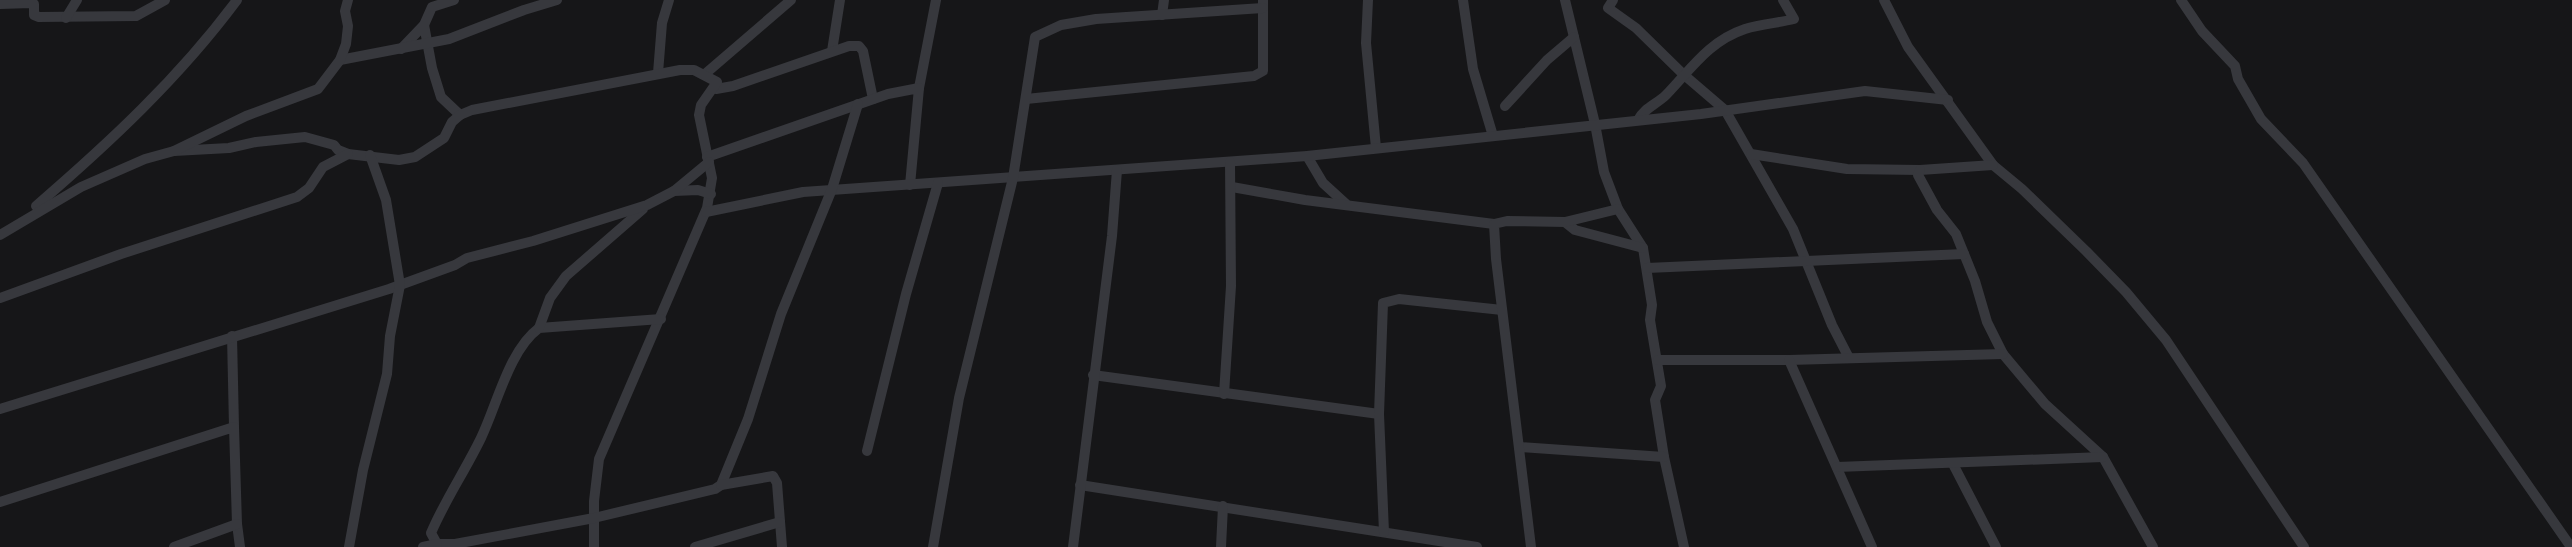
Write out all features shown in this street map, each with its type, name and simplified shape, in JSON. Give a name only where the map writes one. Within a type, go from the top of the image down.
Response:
[{"type":"street","points":[[66,18],[77,0]]},
{"type":"street","points":[[0,4],[31,3],[34,4],[36,17],[66,18],[136,16],[165,0]]},
{"type":"street","points":[[16,225],[109,143],[196,53],[237,0]]},
{"type":"street","points":[[174,152],[246,116],[318,89],[340,60],[346,44],[348,26],[345,11],[348,0]]},
{"type":"street","points":[[401,49],[424,25],[432,7],[454,0]]},
{"type":"street","points":[[340,60],[450,39],[524,10],[557,0]]},
{"type":"street","points":[[658,73],[662,23],[669,0]]},
{"type":"street","points":[[706,74],[792,0]]},
{"type":"street","points":[[832,50],[840,0]]},
{"type":"street","points":[[910,185],[919,88],[936,0]]},
{"type":"street","points":[[1162,16],[1164,0]]},
{"type":"street","points":[[1368,0],[1366,43],[1376,148]]},
{"type":"street","points":[[1463,0],[1466,34],[1478,94],[1493,136]]},
{"type":"street","points":[[1565,0],[1595,124],[1604,172],[1618,209],[1643,248],[1652,305],[1650,320],[1661,386],[1655,400],[1664,457],[1684,547]]},
{"type":"street","points":[[1613,0],[1608,8],[1636,28],[1683,74],[1725,110],[1793,229],[1849,358]]},
{"type":"street","points":[[1638,120],[1645,111],[1665,96],[1712,44],[1745,29],[1794,19],[1783,0]]},
{"type":"street","points":[[1884,0],[1896,27],[1908,47],[1993,165],[2022,189],[2086,251],[2126,292],[2166,340],[2304,547]]},
{"type":"street","points":[[2181,0],[2202,31],[2235,66],[2238,79],[2262,119],[2303,162],[2571,547]]},
{"type":"street","points":[[933,547],[959,398],[1012,178],[1035,37],[1042,31],[1091,20],[1162,16],[1263,4],[1263,71],[1254,76],[1026,99]]},
{"type":"street","points":[[424,25],[432,68],[441,97],[460,116]]},
{"type":"street","points":[[1505,106],[1547,60],[1574,37]]},
{"type":"street","points":[[594,547],[594,518],[599,459],[706,212],[712,178],[700,133],[699,114],[701,103],[716,86],[733,86],[832,50],[849,46],[859,46],[863,51],[873,99]]},
{"type":"street","points":[[0,235],[81,187],[145,159],[174,152],[228,148],[256,142],[305,137],[334,145],[338,150],[348,154],[370,155],[400,160],[415,156],[444,138],[452,122],[472,110],[680,70],[694,70],[706,74],[716,86]]},
{"type":"street","points":[[0,410],[400,285],[455,265],[467,258],[533,241],[647,205],[674,192],[708,160],[858,104],[919,88]]},
{"type":"street","points":[[706,212],[803,192],[1307,156],[1493,136],[1552,132],[1595,124],[1725,110],[1865,91],[1948,100]]},
{"type":"street","points":[[721,485],[748,419],[781,314],[832,189],[858,104]]},
{"type":"street","points":[[0,298],[121,254],[297,197],[309,188],[323,167],[348,154]]},
{"type":"street","points":[[1751,154],[1847,169],[1920,170],[1993,165]]},
{"type":"street","points":[[349,547],[363,470],[387,374],[390,336],[400,285],[386,200],[370,155]]},
{"type":"street","points":[[1307,156],[1316,177],[1332,194],[1347,204]]},
{"type":"street","points":[[1224,394],[1231,286],[1232,187],[1230,162]]},
{"type":"street","points":[[1073,547],[1093,375],[1112,236],[1117,170]]},
{"type":"street","points":[[1920,170],[1918,175],[1937,210],[1956,234],[1987,322],[2003,354],[2045,404],[2103,457],[2153,547]]},
{"type":"street","points":[[868,451],[906,294],[938,183]]},
{"type":"street","points":[[1232,187],[1494,224],[1507,221],[1564,222],[1618,209]]},
{"type":"street","points":[[674,192],[698,190],[710,194]]},
{"type":"street","points":[[539,328],[550,298],[566,276],[647,205]]},
{"type":"street","points":[[1564,222],[1575,230],[1643,248]]},
{"type":"street","points":[[1494,224],[1502,310],[1531,547]]},
{"type":"street","points":[[1646,268],[1964,254]]},
{"type":"street","points":[[1384,532],[1379,414],[1381,311],[1383,303],[1399,299],[1502,310]]},
{"type":"street","points":[[437,544],[431,533],[442,504],[481,439],[511,367],[528,336],[539,328],[660,319]]},
{"type":"street","points":[[232,336],[237,524],[240,547]]},
{"type":"street","points":[[1658,360],[1789,360],[2003,354]]},
{"type":"street","points":[[1789,360],[1872,547]]},
{"type":"street","points":[[1093,375],[1379,414]]},
{"type":"street","points":[[0,502],[30,494],[234,427]]},
{"type":"street","points":[[1519,447],[1664,457]]},
{"type":"street","points":[[1837,467],[2103,457]]},
{"type":"street","points":[[1953,464],[1996,547]]},
{"type":"street","points":[[423,547],[437,544],[455,544],[594,518],[715,489],[721,485],[773,476],[777,483],[782,547]]},
{"type":"street","points":[[1080,485],[1477,547]]},
{"type":"street","points":[[1221,547],[1223,506]]},
{"type":"street","points":[[694,547],[780,522]]},
{"type":"street","points":[[174,547],[237,524]]}]
